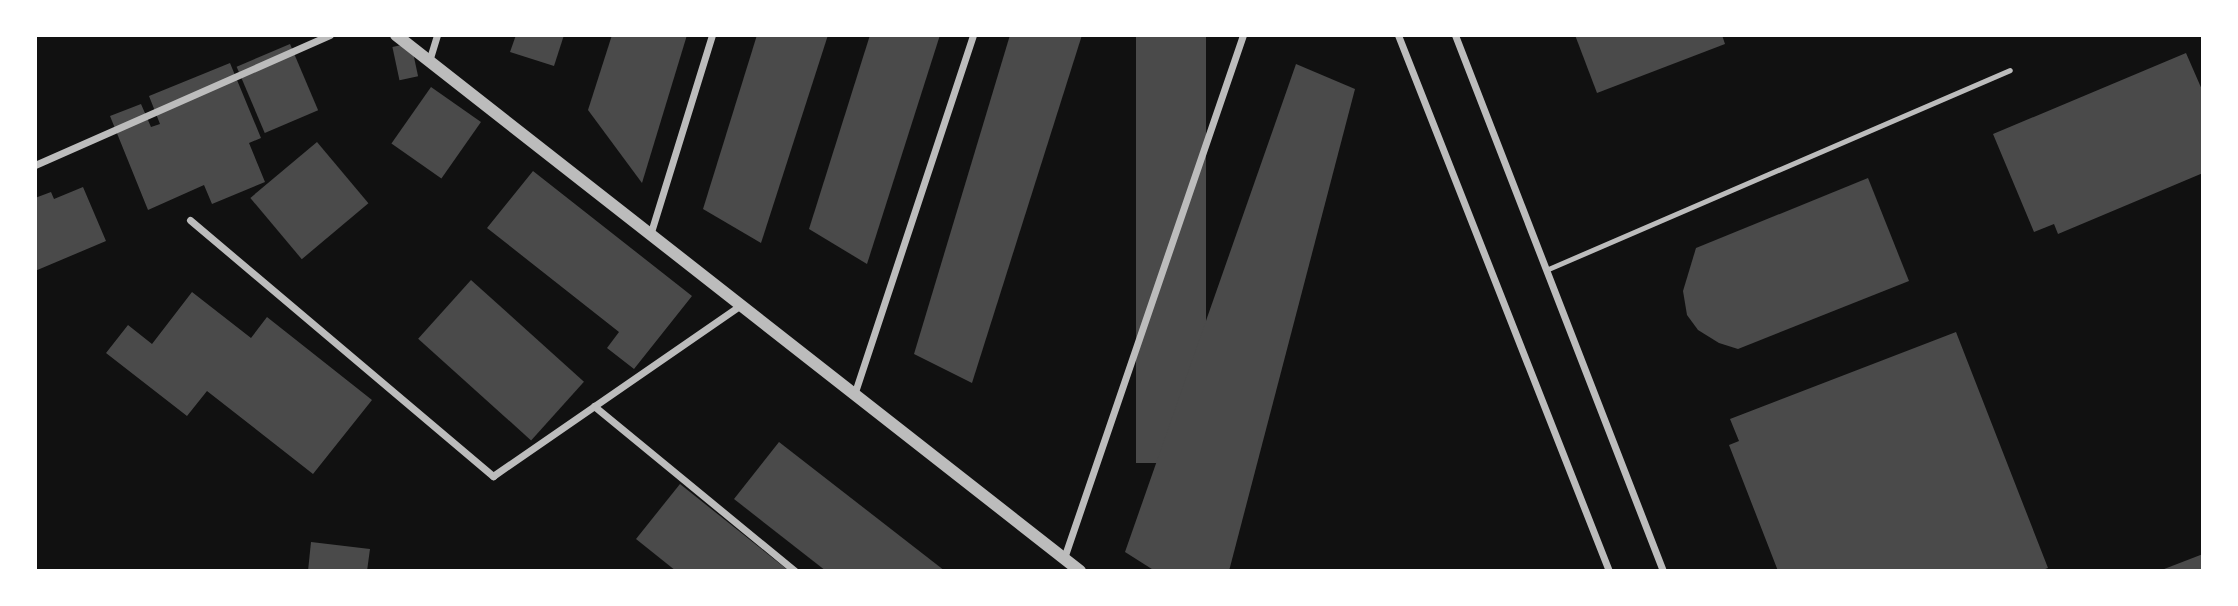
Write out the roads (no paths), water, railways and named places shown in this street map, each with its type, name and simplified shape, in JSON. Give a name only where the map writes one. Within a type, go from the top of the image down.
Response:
[{"type":"street","points":[[35,165],[330,35]]},
{"type":"street","points":[[397,35],[430,58],[1080,571]]},
{"type":"street","points":[[430,58],[437,35]]},
{"type":"street","points":[[651,232],[712,35]]},
{"type":"street","points":[[855,392],[973,35]]},
{"type":"street","points":[[1064,558],[1243,35]]},
{"type":"street","points":[[1398,35],[1609,571]]},
{"type":"street","points":[[1455,35],[1663,571]]},
{"type":"street","points":[[190,220],[493,476],[742,304]]},
{"type":"street","points":[[594,406],[795,571]]},
{"type":"lane","points":[[1546,270],[2010,70]]}]
